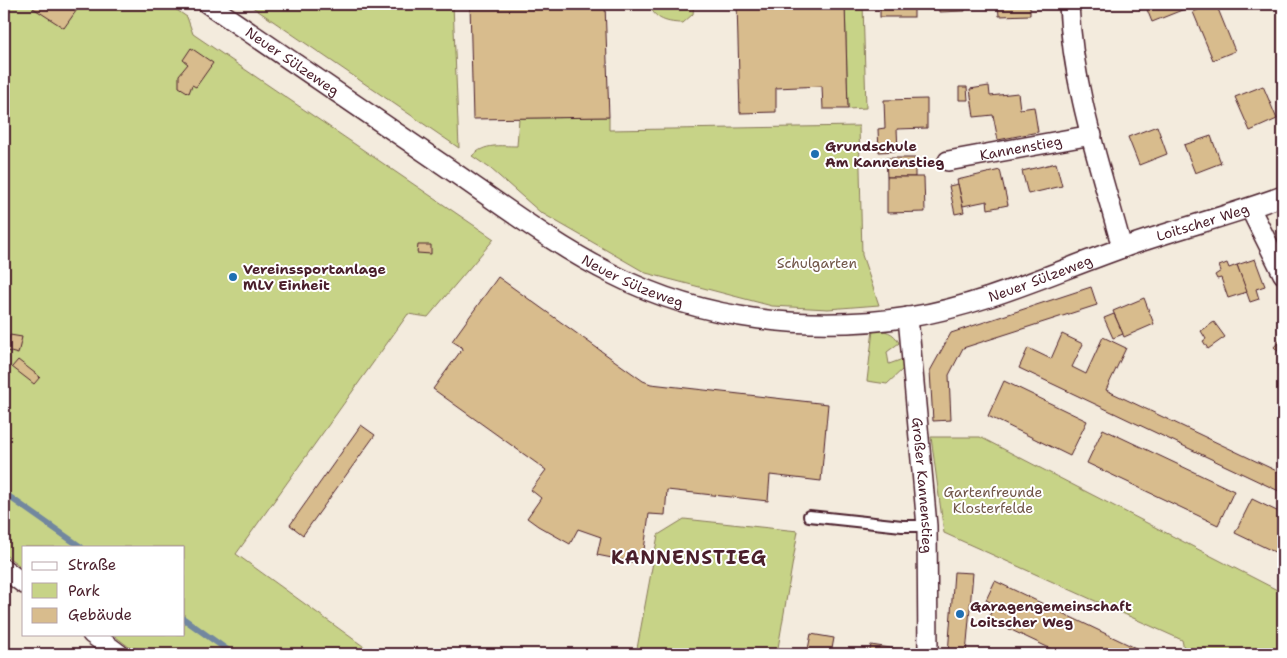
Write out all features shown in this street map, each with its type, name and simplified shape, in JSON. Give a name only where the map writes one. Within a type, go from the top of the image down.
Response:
[{"type":"street","name":"Neuer Sülzeweg","points":[[208,4],[524,219],[600,268],[633,285],[709,309],[783,322],[837,324],[908,317],[982,300],[1122,248]]},
{"type":"street","points":[[1069,4],[1078,77],[1122,248]]},
{"type":"street","name":"Kannenstieg","points":[[948,161],[1092,135]]},
{"type":"street","name":"Loitscher Weg","points":[[1122,248],[1283,196]]},
{"type":"street","points":[[1250,208],[1283,274]]},
{"type":"street","name":"Großer Kannenstieg","points":[[908,317],[927,526],[928,654]]},
{"type":"street","points":[[4,569],[22,582]]},
{"type":"street","points":[[95,636],[119,654]]},
{"type":"lane","points":[[809,516],[902,526],[927,526]]},
{"type":"green space","name":"Vereinssportanlage MLV Einheit","points":[[4,4],[168,4],[187,17],[193,34],[494,239],[428,317],[408,314],[236,554],[374,654],[138,654],[115,636],[185,636],[185,546],[22,546],[22,568],[4,554]]},
{"type":"green space","points":[[248,4],[453,4],[459,148]]},
{"type":"green space","points":[[650,4],[694,4],[693,14],[683,23],[662,20],[654,14]]},
{"type":"green space","points":[[845,4],[863,4],[866,108],[848,109]]},
{"type":"green space","name":"Schulgarten","points":[[609,117],[609,130],[859,126],[862,255],[879,305],[828,309],[772,306],[646,273],[540,212],[491,169],[472,156],[487,147],[517,146],[519,118]]},
{"type":"green space","points":[[873,330],[889,332],[895,336],[899,343],[887,352],[889,364],[903,359],[903,369],[887,384],[867,381]]},
{"type":"green space","name":"Gartenfreunde Klosterfelde","points":[[931,437],[980,437],[1283,593],[1283,654],[1185,654],[1182,640],[944,533]]},
{"type":"green space","points":[[684,519],[798,531],[777,654],[636,654],[658,535]]},
{"type":"building","points":[[36,4],[81,4],[64,28],[33,8]]},
{"type":"building","points":[[470,4],[605,4],[609,117],[473,119]]},
{"type":"building","points":[[737,4],[845,4],[848,109],[823,109],[822,86],[776,88],[776,112],[740,113]]},
{"type":"building","points":[[880,4],[914,4],[914,17],[880,17]]},
{"type":"building","points":[[939,4],[965,4],[965,11],[939,12]]},
{"type":"building","points":[[998,4],[1030,4],[1030,15],[999,16]]},
{"type":"building","points":[[1138,4],[1185,4],[1187,8],[1152,22],[1146,7],[1140,10]]},
{"type":"building","points":[[1216,4],[1235,51],[1213,60],[1193,12]]},
{"type":"building","points":[[191,48],[213,63],[196,87],[192,85],[189,93],[179,87],[179,75],[188,64],[183,60]]},
{"type":"building","points":[[989,86],[990,96],[1018,93],[1020,109],[1034,107],[1038,132],[998,140],[993,115],[974,117],[970,89]]},
{"type":"building","points":[[1263,86],[1277,119],[1250,131],[1235,97]]},
{"type":"building","points":[[959,87],[967,87],[968,100],[959,100]]},
{"type":"building","points":[[927,99],[927,128],[897,129],[898,151],[879,152],[878,129],[885,128],[884,100]]},
{"type":"building","points":[[1157,126],[1167,154],[1139,165],[1128,137]]},
{"type":"building","points":[[1211,136],[1221,163],[1195,173],[1184,145]]},
{"type":"building","points":[[886,158],[915,158],[915,177],[887,177]]},
{"type":"building","points":[[1056,163],[1062,186],[1028,194],[1022,171]]},
{"type":"building","points":[[1000,170],[1008,205],[988,209],[987,201],[963,206],[957,180]]},
{"type":"building","points":[[887,177],[924,177],[925,212],[887,213]]},
{"type":"building","points":[[958,184],[964,212],[955,214],[949,186]]},
{"type":"building","points":[[418,245],[431,245],[431,254],[417,253]]},
{"type":"building","points":[[1255,259],[1265,286],[1256,289],[1259,299],[1250,302],[1237,265]]},
{"type":"building","points":[[1227,263],[1229,268],[1237,265],[1247,292],[1228,298],[1221,278],[1217,279],[1215,275],[1221,271],[1219,266]]},
{"type":"building","points":[[498,277],[643,381],[651,384],[828,404],[821,481],[770,475],[768,501],[667,490],[665,515],[649,514],[642,564],[597,555],[601,537],[578,529],[570,544],[538,526],[527,518],[541,498],[531,490],[546,470],[433,389],[463,348],[452,341]]},
{"type":"building","points":[[1091,287],[1097,305],[963,348],[949,375],[951,420],[933,421],[930,371],[951,333]]},
{"type":"building","points":[[1144,298],[1154,324],[1124,337],[1113,311]]},
{"type":"building","points":[[1114,314],[1123,334],[1113,338],[1104,318]]},
{"type":"building","points":[[1214,322],[1225,337],[1208,349],[1203,341],[1206,339],[1201,331]]},
{"type":"building","points":[[1062,334],[1083,344],[1072,367],[1086,374],[1103,337],[1126,348],[1106,390],[1283,474],[1283,493],[1019,368],[1028,348],[1051,359]]},
{"type":"building","points":[[10,335],[22,337],[18,354],[7,351]]},
{"type":"building","points":[[1283,337],[1283,356],[1274,347]]},
{"type":"building","points":[[18,360],[40,377],[34,384],[12,367]]},
{"type":"building","points":[[1004,381],[1087,421],[1070,456],[988,416]]},
{"type":"building","points":[[361,425],[375,435],[303,535],[290,525]]},
{"type":"building","points":[[1103,429],[1234,491],[1218,525],[1087,463]]},
{"type":"building","points":[[1252,499],[1283,514],[1283,556],[1235,533]]},
{"type":"building","name":"Garagengemeinschaft Loitscher Weg","points":[[954,572],[973,573],[966,654],[948,654]]},
{"type":"building","points":[[995,581],[1144,652],[1143,654],[1062,654],[988,619],[995,604],[986,600]]},
{"type":"building","points":[[811,634],[834,638],[831,654],[807,654]]},
{"type":"building","points":[[871,645],[903,650],[902,654],[869,654]]},
{"type":"waterway","points":[[4,493],[80,546]]},
{"type":"waterway","points":[[185,620],[233,654]]},
{"type":"place","name":"Grundschule Am Kannenstieg","points":[[815,154]]},
{"type":"place","name":"Vereinssportanlage MLV Einheit","points":[[233,277]]},
{"type":"place","name":"Garagengemeinschaft Loitscher Weg","points":[[960,614]]},
{"type":"district","name":"KANNENSTIEG","points":[[689,557]]}]
